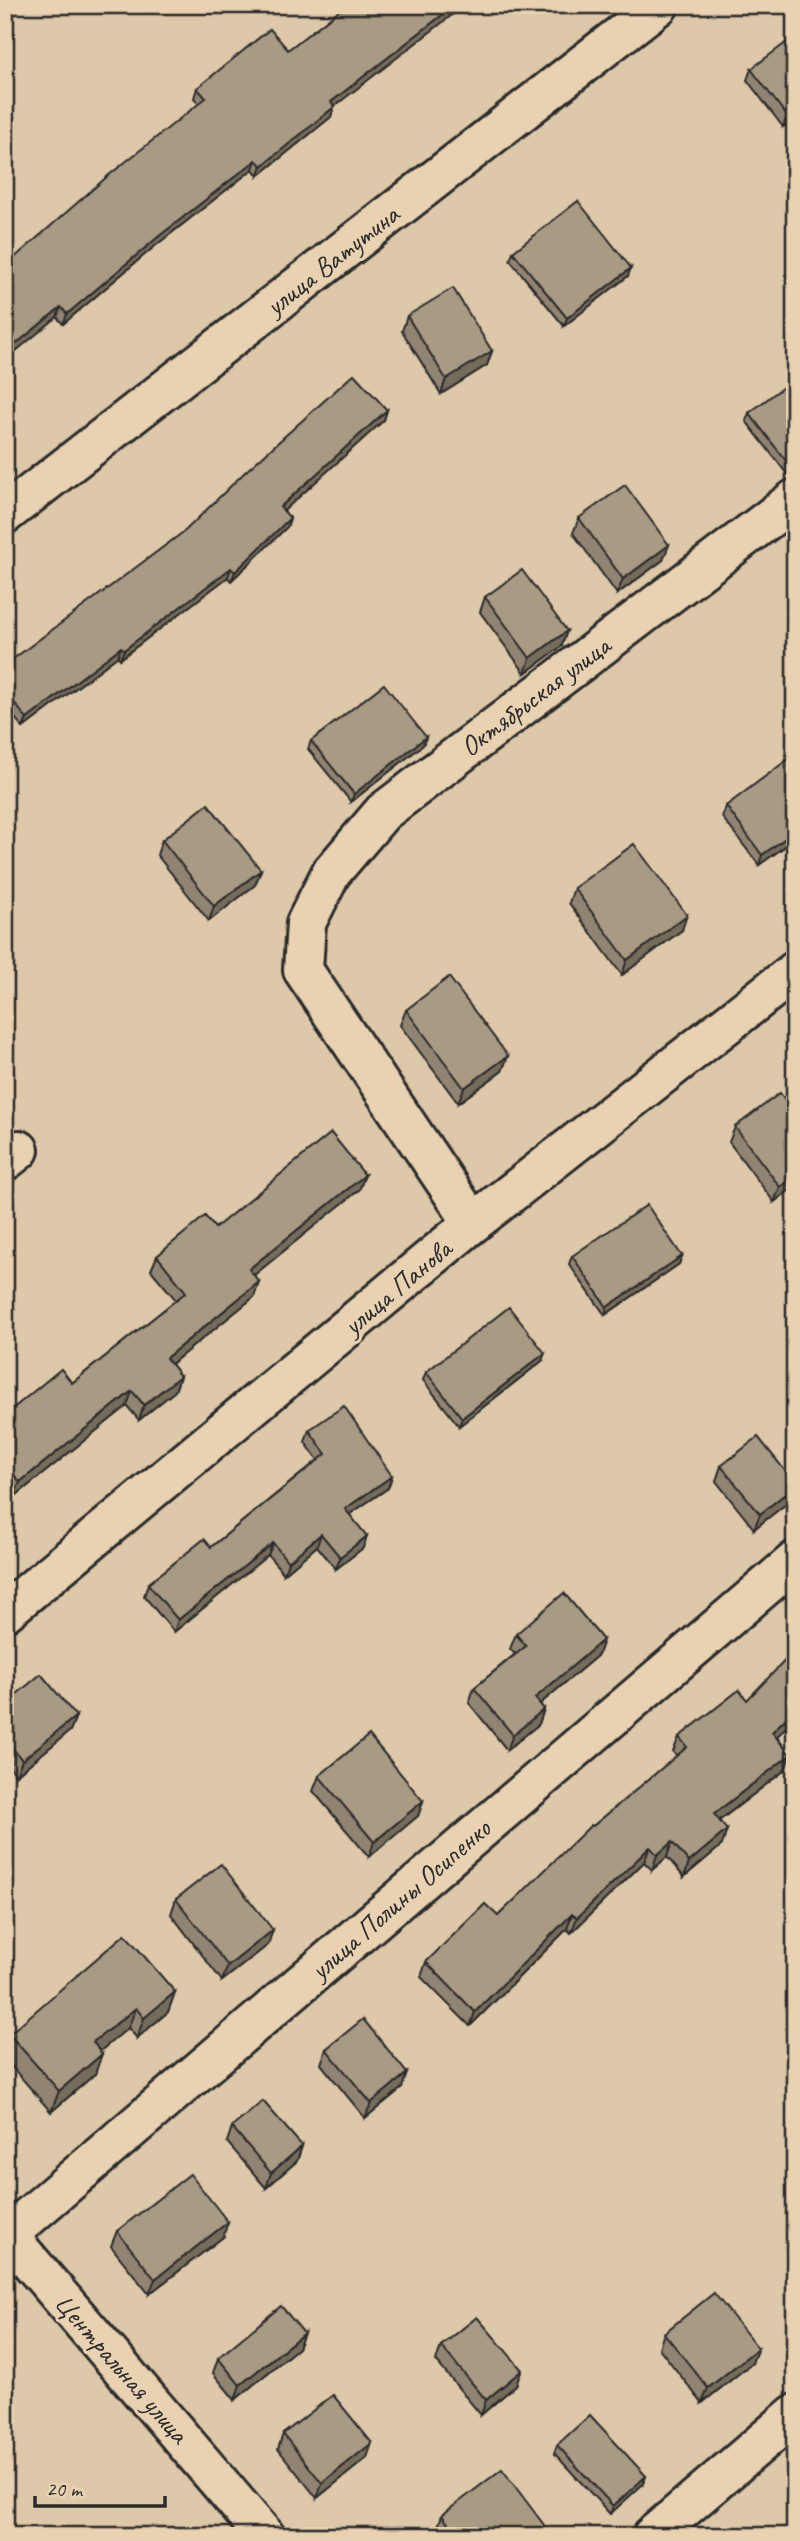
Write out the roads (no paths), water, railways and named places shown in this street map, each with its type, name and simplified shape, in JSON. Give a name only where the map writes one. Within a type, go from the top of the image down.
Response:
[{"type":"street","name":"улица Ватутина","points":[[5,514],[659,5]]},
{"type":"street","name":"Октябрьская улица","points":[[473,1223],[303,970],[306,922],[331,873],[383,812],[795,499]]},
{"type":"street","name":"улица Панова","points":[[5,1612],[473,1223],[795,971]]},
{"type":"street","name":"улица Полины Осипенко","points":[[6,2235],[795,1561]]},
{"type":"street","name":"Центральная улица","points":[[6,2235],[265,2536]]},
{"type":"street","points":[[652,2536],[795,2414]]}]
